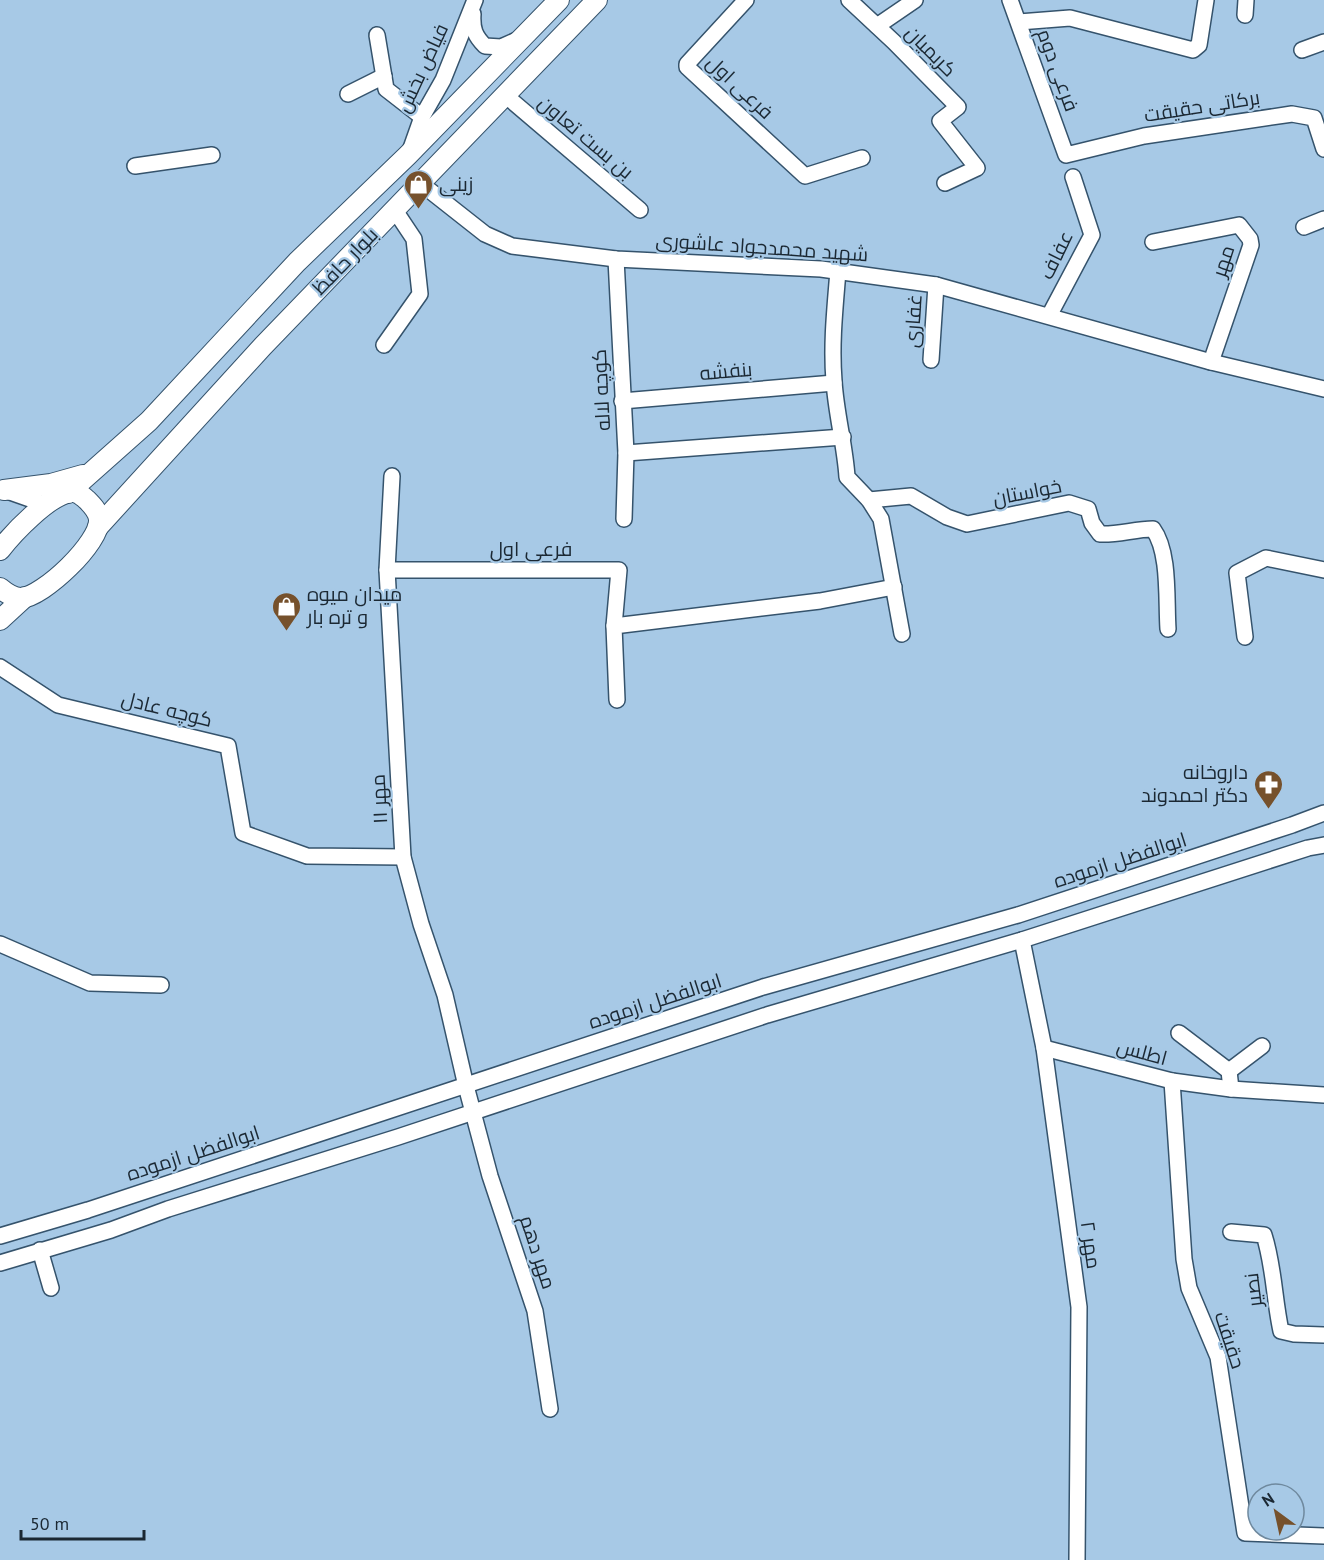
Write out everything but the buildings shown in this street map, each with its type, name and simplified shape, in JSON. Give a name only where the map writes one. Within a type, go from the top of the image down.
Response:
[{"type":"main road","name":"بلوار حافظ","points":[[1,548],[22,524],[68,493],[149,421],[297,262],[408,155],[559,0]]},
{"type":"main road","name":"بلوار حافظ","points":[[26,597],[48,584],[80,556],[98,527],[263,346],[597,0]]},
{"type":"main road","points":[[2,489],[51,484],[92,472]]},
{"type":"main road","points":[[68,493],[78,493],[92,504],[99,518],[98,527]]},
{"type":"main road","points":[[0,588],[12,596],[26,597]]},
{"type":"main road","points":[[0,620],[26,597]]},
{"type":"street","name":"فرعی اول","points":[[746,0],[686,66],[805,176],[862,158]]},
{"type":"street","name":"کریمیان","points":[[849,0],[958,107],[940,121],[977,168],[945,183]]},
{"type":"street","points":[[877,26],[915,0]]},
{"type":"street","name":"فرعی دوم","points":[[1010,0],[1066,155]]},
{"type":"street","points":[[1019,22],[1070,18],[1193,50],[1200,45],[1206,0]]},
{"type":"street","points":[[475,1],[472,27],[477,38],[485,46],[501,47],[524,36]]},
{"type":"street","name":"فیاض بخش","points":[[408,155],[422,117],[443,80],[475,1]]},
{"type":"street","points":[[377,35],[386,89],[422,117]]},
{"type":"street","points":[[1302,50],[1324,42]]},
{"type":"street","points":[[348,94],[384,76]]},
{"type":"street","name":"بن‌ بست تعاون","points":[[505,95],[640,210]]},
{"type":"street","name":"برکاتی حقیقت","points":[[1066,155],[1144,136],[1292,114],[1314,118],[1324,148]]},
{"type":"street","points":[[135,166],[212,155]]},
{"type":"street","name":"عفاف","points":[[1049,316],[1092,235],[1073,177]]},
{"type":"street","name":"شهید محمدجواد عاشوری","points":[[420,182],[485,234],[512,246],[616,259],[838,271],[936,285],[1211,362],[1324,389]]},
{"type":"street","points":[[384,345],[420,294],[414,239],[394,209]]},
{"type":"street","points":[[1304,227],[1324,219]]},
{"type":"street","name":"مهر","points":[[1153,242],[1239,225],[1250,239],[1251,245],[1211,362]]},
{"type":"street","name":"کوچه لاله","points":[[616,259],[626,453],[624,519]]},
{"type":"street","points":[[838,271],[833,342],[834,383],[847,477],[868,500],[881,519],[902,634]]},
{"type":"street","name":"غفاری","points":[[931,360],[936,285]]},
{"type":"street","name":"بنفشه","points":[[622,401],[834,383]]},
{"type":"street","points":[[626,453],[843,437]]},
{"type":"street","name":"مهر ۱۱","points":[[392,476],[387,570],[403,857],[421,924],[445,995],[474,1111]]},
{"type":"street","points":[[2,489],[47,505]]},
{"type":"street","name":"خواستان","points":[[868,500],[911,496],[947,517],[967,524],[1069,503],[1088,509],[1092,523],[1100,534],[1117,535],[1135,529],[1153,529],[1160,538],[1164,561],[1168,629]]},
{"type":"street","points":[[1245,637],[1237,573],[1266,558],[1324,570]]},
{"type":"street","name":"فرعی اول","points":[[387,570],[619,570],[614,626],[616,700]]},
{"type":"street","points":[[614,626],[820,601],[894,587]]},
{"type":"street","name":"کوچه عادل","points":[[0,666],[58,705],[228,746],[243,832],[307,856],[403,857]]},
{"type":"street","name":"ابوالفضل ازموده","points":[[0,1236],[88,1210],[763,987],[1018,915],[1324,813]]},
{"type":"street","points":[[0,1263],[111,1230],[168,1209],[398,1137],[767,1015],[1022,940],[1308,848],[1324,845]]},
{"type":"street","name":"مهر ۲","points":[[1022,940],[1044,1048],[1079,1307],[1077,1560]]},
{"type":"street","points":[[0,944],[90,983],[160,985]]},
{"type":"street","name":"اطلس","points":[[1179,1032],[1228,1071]]},
{"type":"street","points":[[1231,1089],[1228,1071],[1262,1046]]},
{"type":"street","name":"اطلس","points":[[1044,1048],[1172,1081],[1231,1089],[1324,1095]]},
{"type":"street","name":"حقیقت","points":[[1172,1081],[1184,1259],[1189,1288],[1218,1357],[1245,1533],[1324,1536]]},
{"type":"street","name":"مهر دهم","points":[[474,1111],[490,1176],[535,1311],[550,1409]]},
{"type":"street","name":"نصیر","points":[[1231,1232],[1264,1234],[1270,1251],[1275,1306],[1281,1331],[1324,1335]]},
{"type":"street","points":[[40,1250],[51,1288]]},
{"type":"place","name":"زینی","points":[[418,210]]},
{"type":"place","name":"میدان میوه و تره بار","points":[[286,632]]},
{"type":"place","name":"داروخانه دکتر احمدوند","points":[[1269,810]]}]
